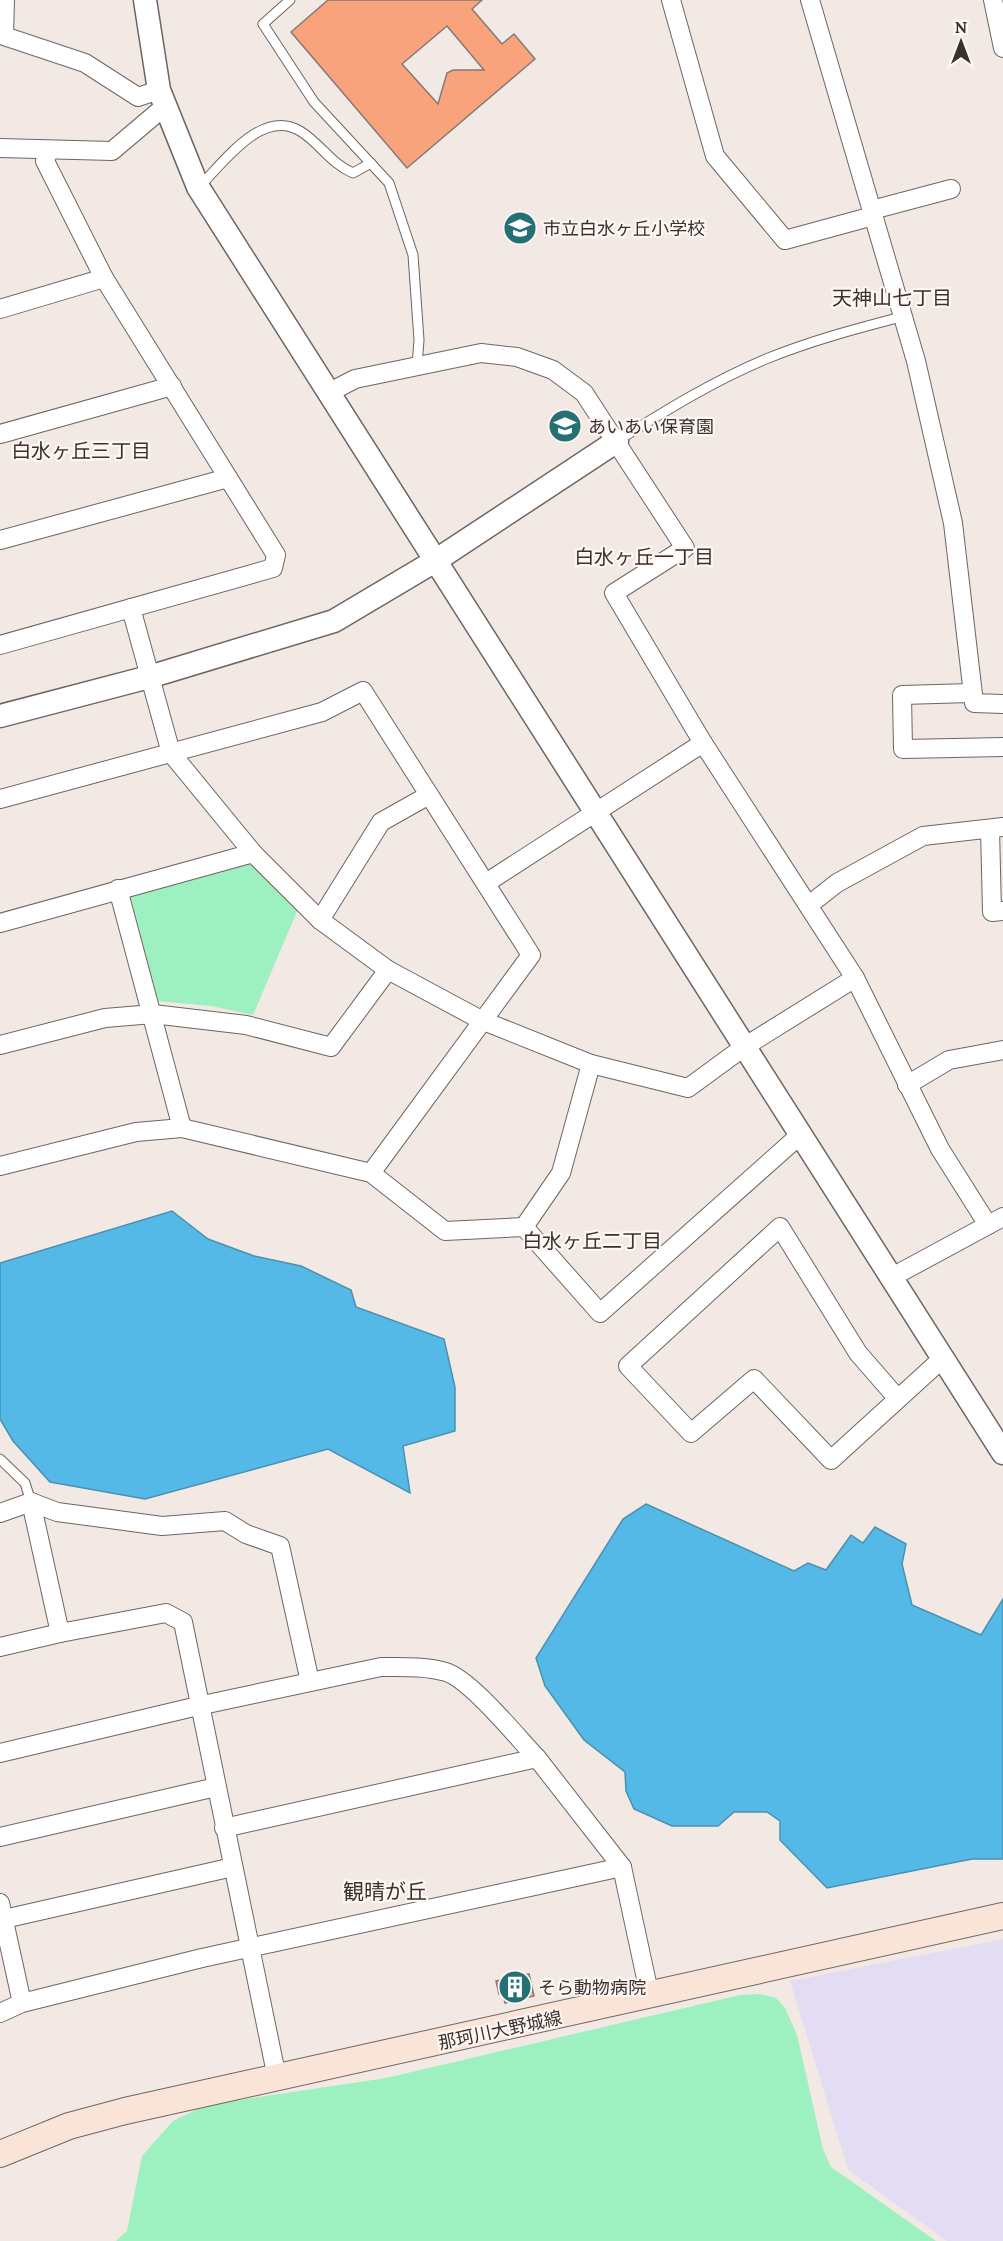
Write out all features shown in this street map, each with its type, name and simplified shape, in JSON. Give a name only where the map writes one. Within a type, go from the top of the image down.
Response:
[{"type":"main road","name":"那珂川大野城線","points":[[0,2154],[69,2126],[1003,1916]]},
{"type":"street","points":[[5,0],[2,35],[85,63],[138,97],[162,99]]},
{"type":"street","points":[[145,0],[162,99],[198,187],[1003,1454]]},
{"type":"street","points":[[671,0],[714,156],[785,240],[951,189]]},
{"type":"street","points":[[810,0],[916,361],[953,523],[971,693],[974,703],[1003,704]]},
{"type":"street","points":[[993,0],[1003,48]]},
{"type":"street","points":[[0,148],[112,151],[162,99]]},
{"type":"street","points":[[0,645],[273,568],[276,555],[104,278],[45,161],[49,150]]},
{"type":"street","points":[[0,309],[104,278]]},
{"type":"street","points":[[328,393],[354,379],[481,353],[517,357],[553,370],[584,393],[617,441],[685,548],[614,593],[703,743],[855,978],[940,1149],[996,1221],[892,1277]]},
{"type":"street","points":[[0,434],[172,386]]},
{"type":"street","points":[[0,716],[149,677],[334,621],[435,561],[617,441]]},
{"type":"street","points":[[0,540],[228,478]]},
{"type":"street","points":[[131,608],[171,753],[253,853],[321,920],[388,970],[481,1020],[591,1064],[688,1088],[744,1047],[855,978]]},
{"type":"street","points":[[0,799],[322,712],[363,691],[531,955],[481,1020],[371,1173]]},
{"type":"street","points":[[971,693],[902,695],[903,749],[1003,747]]},
{"type":"street","points":[[486,884],[703,743]]},
{"type":"street","points":[[321,920],[381,822],[429,795]]},
{"type":"street","points":[[808,904],[837,884],[923,836],[997,828],[992,912],[1003,911]]},
{"type":"street","points":[[0,923],[253,853]]},
{"type":"street","points":[[118,890],[182,1128]]},
{"type":"street","points":[[0,1045],[105,1018],[153,1014],[246,1025],[331,1047],[388,970]]},
{"type":"street","points":[[907,1085],[949,1060],[1003,1050]]},
{"type":"street","points":[[524,1227],[561,1173],[591,1064]]},
{"type":"street","points":[[0,1166],[136,1132],[182,1128],[371,1173],[445,1231],[524,1227]]},
{"type":"street","points":[[524,1227],[600,1313],[800,1135]]},
{"type":"street","points":[[898,1399],[858,1353],[780,1227],[628,1366],[691,1432],[754,1379],[831,1460],[898,1399],[943,1358]]},
{"type":"street","points":[[0,1513],[31,1502],[57,1512],[162,1526],[225,1521],[246,1534],[280,1546],[310,1682]]},
{"type":"street","points":[[31,1502],[60,1633]]},
{"type":"street","points":[[0,1647],[166,1613],[183,1622],[198,1706],[277,2078]]},
{"type":"street","points":[[0,1753],[198,1706],[381,1667],[447,1672],[480,1697],[537,1758],[622,1867],[650,1997]]},
{"type":"street","points":[[224,1828],[537,1758]]},
{"type":"street","points":[[0,1837],[216,1787]]},
{"type":"street","points":[[22,2003],[2,1911],[233,1867]]},
{"type":"street","points":[[0,2013],[22,2003],[250,1949],[622,1867]]},
{"type":"lane","points":[[290,0],[263,24],[314,102],[389,183],[412,255],[418,340],[417,366]]},
{"type":"lane","points":[[198,187],[258,129],[282,124],[299,130],[342,169],[353,173],[371,163]]},
{"type":"lane","points":[[617,441],[692,395],[765,359],[834,334],[901,316]]},
{"type":"lane","points":[[0,1459],[25,1483],[31,1502]]},
{"type":"shaded area","points":[[1003,1939],[1003,2241],[947,2241],[848,2170],[790,1981]]},
{"type":"green space","points":[[251,863],[298,909],[253,1015],[211,1006],[157,1001],[130,895]]},
{"type":"green space","points":[[760,1994],[776,1998],[785,2008],[797,2035],[823,2149],[831,2167],[936,2241],[116,2241],[127,2231],[142,2156],[173,2121],[198,2109],[226,2102],[386,2078],[740,1995]]},
{"type":"water","points":[[172,1211],[208,1239],[254,1256],[301,1266],[351,1290],[356,1307],[444,1339],[455,1387],[455,1431],[403,1446],[410,1493],[328,1449],[145,1499],[50,1482],[13,1441],[0,1419],[0,1263]]},
{"type":"water","points":[[646,1504],[794,1571],[808,1563],[826,1570],[851,1535],[863,1543],[875,1527],[906,1544],[902,1564],[912,1605],[981,1635],[1003,1599],[1003,1859],[972,1859],[827,1888],[780,1840],[780,1821],[767,1812],[734,1812],[718,1826],[672,1826],[634,1809],[626,1791],[625,1772],[584,1740],[545,1686],[536,1658],[623,1519]]},
{"type":"building","points":[[328,0],[482,0],[472,9],[502,44],[514,34],[535,59],[407,168],[291,32]],"holes":[[[447,26],[484,70],[453,70],[447,73],[438,104],[402,64]]]},
{"type":"building","name":"そら動物病院","points":[[529,1974],[534,1996],[505,2003],[503,1993],[499,1994],[496,1981]]},
{"type":"place","name":"市立白水ヶ丘小学校","points":[[520,228]]},
{"type":"place","name":"あいあい保育園","points":[[565,426]]},
{"type":"place","name":"そら動物病院","points":[[515,1987]]},
{"type":"district","name":"天神山七丁目","points":[[892,297]]},
{"type":"district","name":"白水ヶ丘三丁目","points":[[81,450]]},
{"type":"district","name":"白水ヶ丘一丁目","points":[[644,556]]},
{"type":"district","name":"白水ヶ丘二丁目","points":[[592,1240]]},
{"type":"district","name":"観晴が丘","points":[[385,1891]]}]
